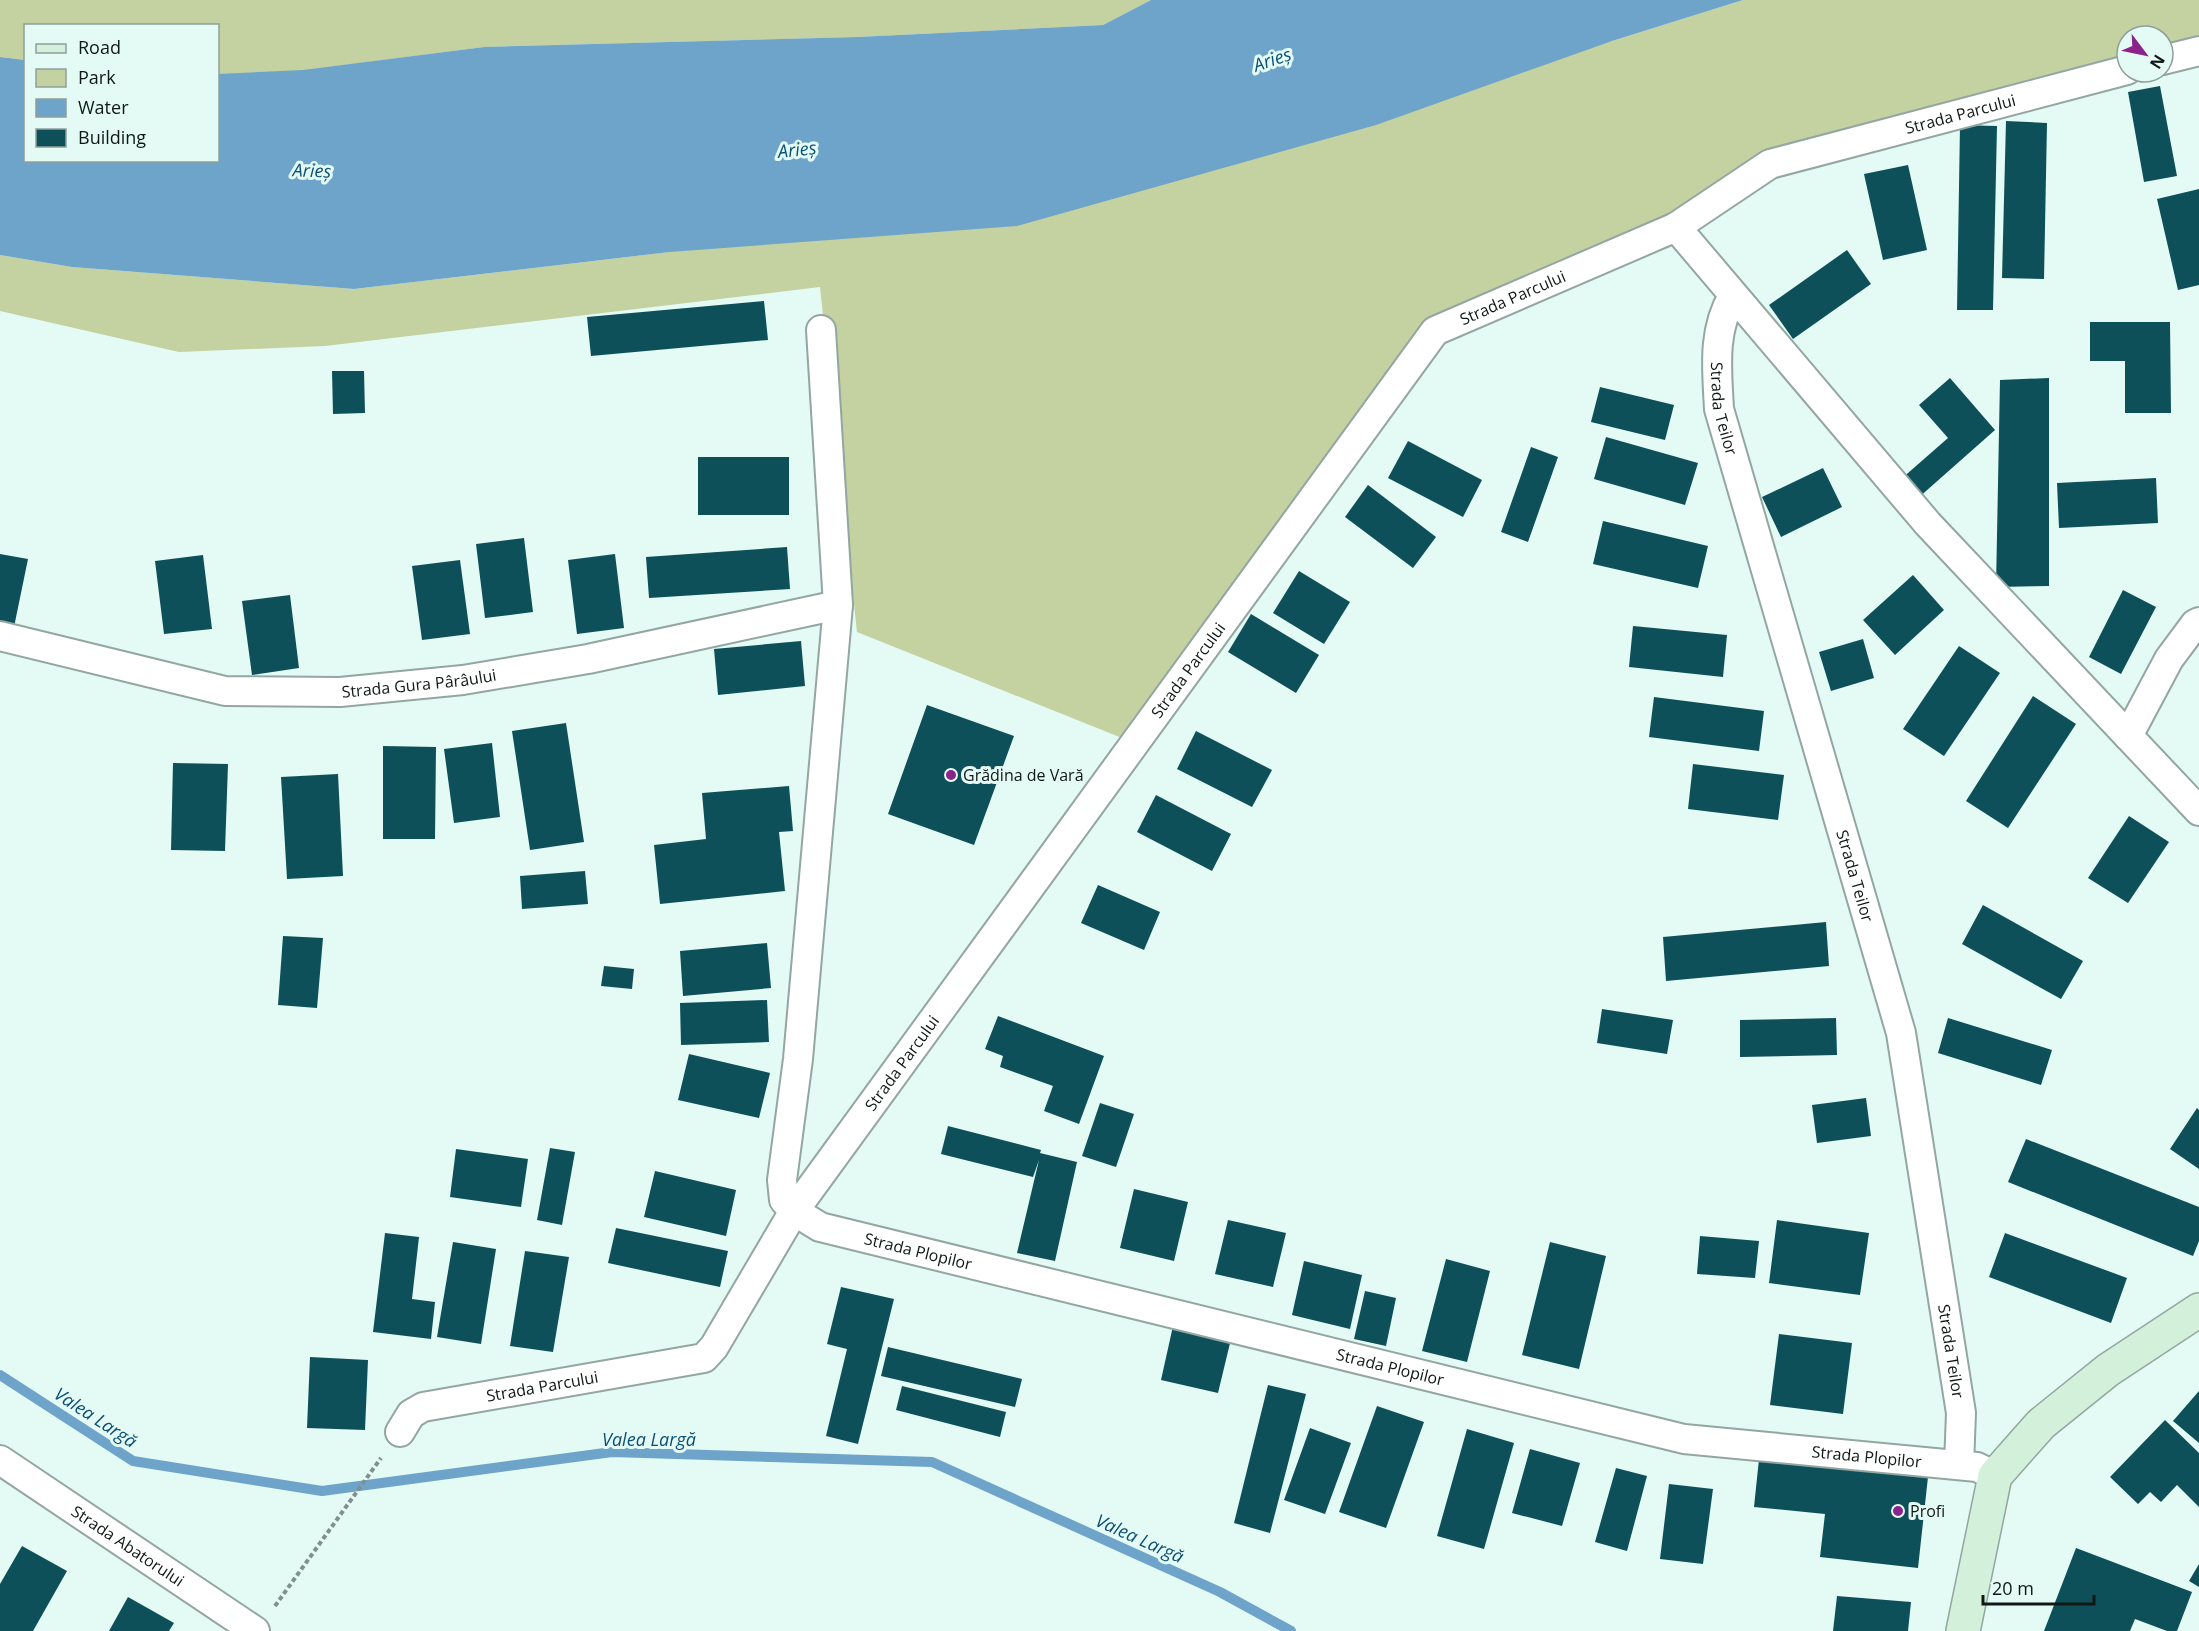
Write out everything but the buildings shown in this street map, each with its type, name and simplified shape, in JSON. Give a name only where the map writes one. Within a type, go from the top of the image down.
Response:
[{"type":"main road","points":[[1963,1631],[1995,1476],[2041,1424],[2108,1370],[2199,1310]]},
{"type":"street","points":[[2175,57],[2199,51]]},
{"type":"street","name":"Strada Parcului","points":[[400,1432],[411,1414],[423,1407],[704,1358],[714,1347],[794,1211],[1435,331],[1676,227],[1770,164],[2115,73]]},
{"type":"street","points":[[1676,227],[1928,524],[2199,811]]},
{"type":"street","name":"Strada Teilor","points":[[1733,296],[1724,311],[1717,346],[1719,409],[1901,1033],[1961,1413],[1959,1465]]},
{"type":"street","points":[[794,1211],[784,1200],[782,1180],[798,1059],[838,605],[821,330]]},
{"type":"street","name":"Strada Gura Pârâului","points":[[0,636],[225,691],[340,692],[463,680],[588,659],[838,605]]},
{"type":"street","points":[[2128,736],[2169,659],[2195,624],[2199,622]]},
{"type":"street","name":"Strada Plopilor","points":[[794,1211],[820,1227],[1684,1439],[1977,1467],[1995,1476]]},
{"type":"street","name":"Strada Abatorului","points":[[0,1460],[263,1622]]},
{"type":"path","points":[[263,1622],[379,1461]]},
{"type":"green space","points":[[0,0],[1151,0],[1103,25],[857,37],[484,47],[268,75],[219,76],[219,24],[24,24],[24,60],[0,57]]},
{"type":"green space","points":[[1743,0],[2199,0],[2199,56],[2175,63],[2175,24],[2115,24],[2115,75],[1784,166],[1445,335],[1142,746],[857,632],[820,287],[325,346],[179,352],[0,311],[0,255],[72,267],[354,289],[670,252],[1612,41]]},
{"type":"water","name":"Arieș","points":[[1151,0],[1743,0],[1612,41],[1376,125],[1017,226],[670,252],[354,289],[72,267],[0,255],[0,57],[24,60],[24,162],[219,162],[219,74],[303,70],[484,47],[857,37],[1103,25]]},
{"type":"waterway","name":"Valea Largă","points":[[0,1375],[133,1461],[322,1491],[612,1452],[932,1462],[1220,1592],[1291,1631]]},
{"type":"place","name":"Grădina de Vară","points":[[951,775]]},
{"type":"place","name":"Profi","points":[[1898,1511]]}]
